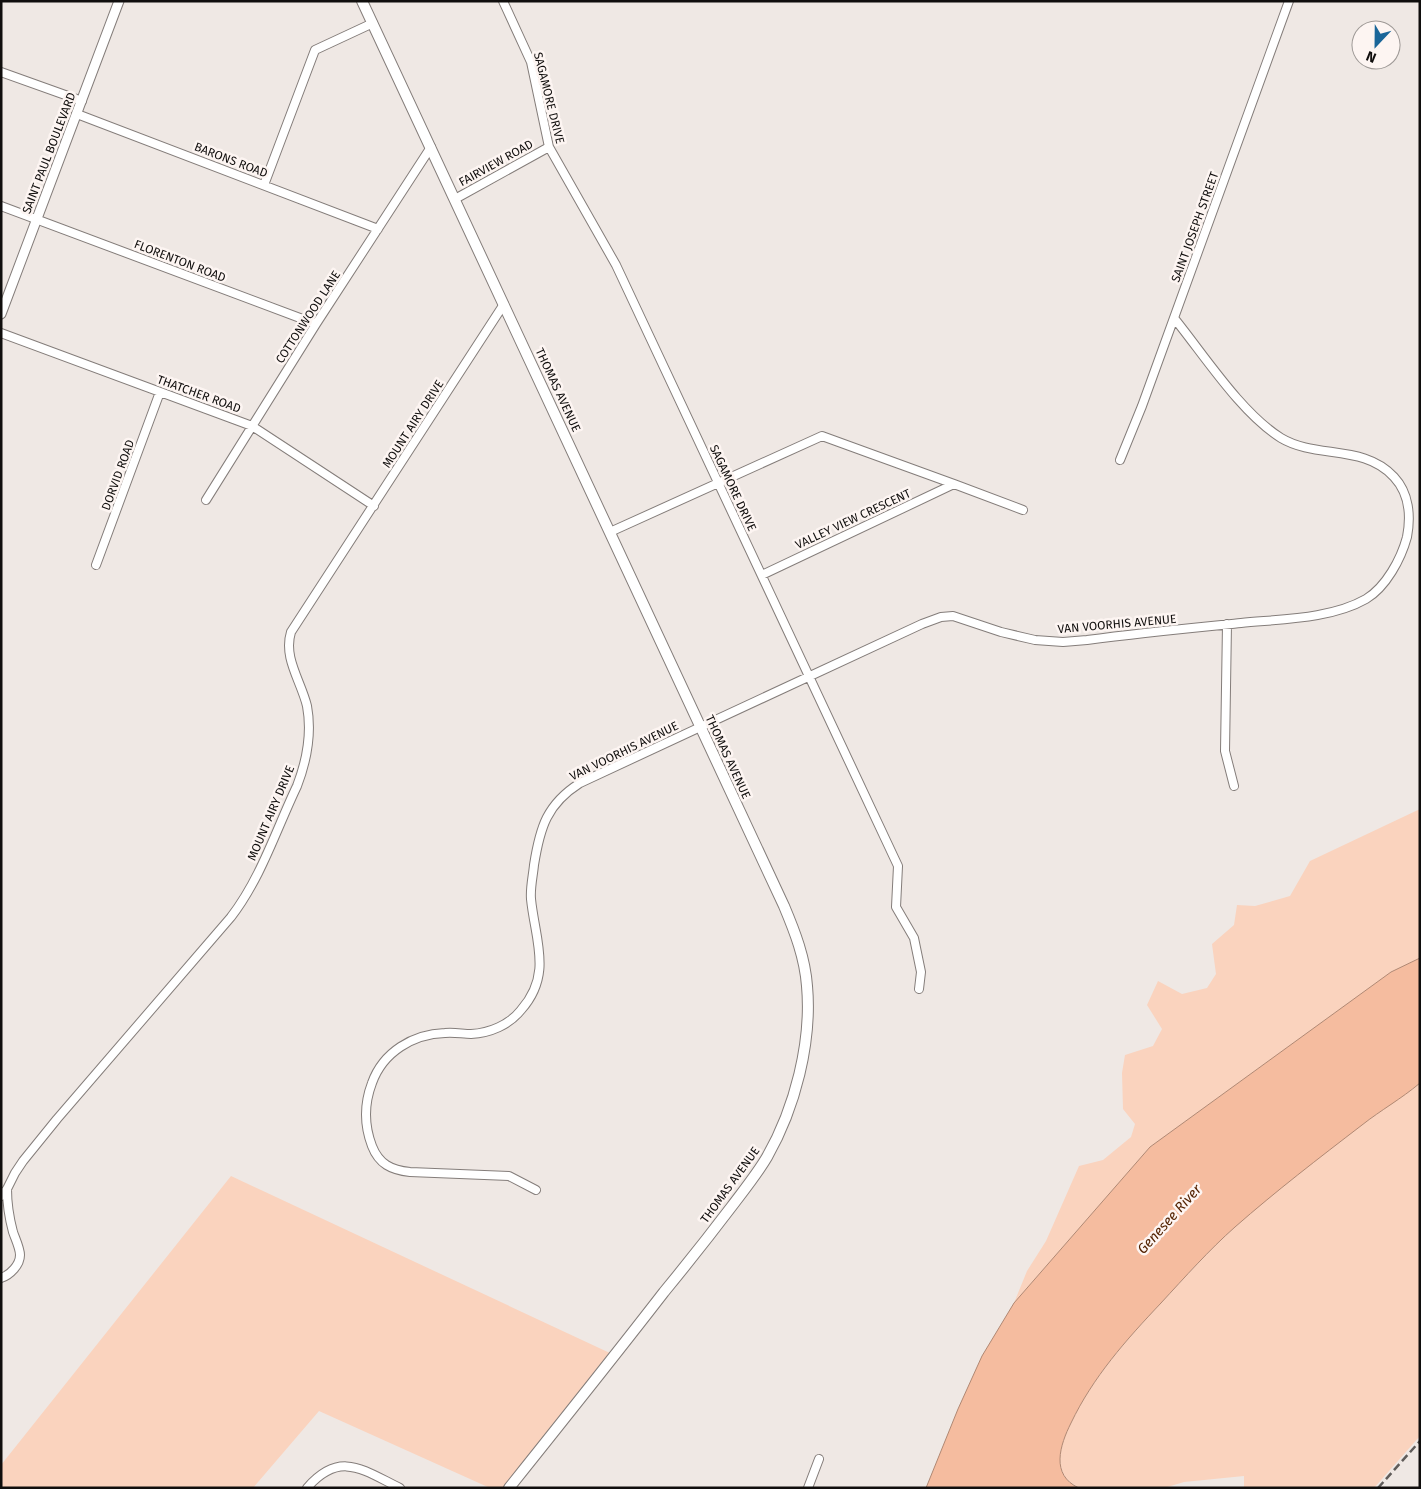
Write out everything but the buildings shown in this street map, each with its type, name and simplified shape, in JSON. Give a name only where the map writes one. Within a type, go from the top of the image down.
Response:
[{"type":"main road","name":"THOMAS AVENUE","points":[[362,1],[784,906],[797,937],[804,963],[807,987],[804,1048],[796,1086],[788,1114],[766,1157],[751,1180],[553,1435],[509,1488]]},
{"type":"street","name":"SAINT PAUL BOULEVARD","points":[[1,314],[119,1]]},
{"type":"street","name":"SAGAMORE DRIVE","points":[[504,1],[531,62],[549,147],[616,265],[898,866],[896,906],[914,938],[921,972],[919,989]]},
{"type":"street","name":"SAINT JOSEPH STREET","points":[[1120,460],[1142,406],[1289,1]]},
{"type":"street","points":[[264,184],[315,50],[373,23]]},
{"type":"street","points":[[1,72],[82,101]]},
{"type":"street","name":"BARONS ROAD","points":[[77,114],[378,229]]},
{"type":"street","name":"FAIRVIEW ROAD","points":[[455,199],[549,147]]},
{"type":"street","name":"COTTONWOOD LANE","points":[[206,500],[316,324],[431,148]]},
{"type":"street","name":"FLORENTON ROAD","points":[[1,206],[316,324]]},
{"type":"street","name":"MOUNT AIRY DRIVE","points":[[1,1196],[23,1161],[103,1064],[230,917],[254,882],[297,786],[309,740],[306,705],[289,655],[289,639],[295,625],[504,304]]},
{"type":"street","name":"VAN VOORHIS AVENUE","points":[[536,1190],[509,1176],[410,1172],[388,1167],[377,1156],[369,1138],[366,1113],[369,1090],[379,1068],[386,1058],[405,1043],[432,1034],[484,1033],[496,1029],[520,1012],[530,1000],[537,985],[541,959],[530,897],[531,889],[540,835],[550,811],[563,795],[580,783],[700,726],[922,624],[942,617],[953,616],[1001,632],[1035,640],[1063,642],[1323,614],[1341,610],[1368,598],[1390,574],[1405,545],[1409,516],[1403,490],[1394,477],[1383,468],[1366,459],[1349,454],[1297,445],[1282,439],[1269,430],[1237,398],[1174,318]]},
{"type":"street","name":"THATCHER ROAD","points":[[1,333],[252,426],[374,506]]},
{"type":"street","name":"DORVID ROAD","points":[[96,565],[160,392]]},
{"type":"street","name":"VALLEY VIEW CRESCENT","points":[[610,532],[822,436],[1023,510]]},
{"type":"street","name":"VALLEY VIEW CRESCENT","points":[[762,575],[954,484]]},
{"type":"street","points":[[1227,624],[1225,751],[1234,786]]},
{"type":"street","points":[[1,1278],[15,1268],[20,1255],[10,1220],[7,1189]]},
{"type":"street","points":[[808,1488],[819,1459]]},
{"type":"street","points":[[307,1488],[329,1469],[346,1466],[367,1472],[400,1488]]},
{"type":"shaded area","points":[[1420,809],[1420,958],[1391,972],[1150,1147],[1014,1303],[1027,1271],[1046,1241],[1079,1166],[1103,1160],[1131,1137],[1135,1124],[1123,1109],[1122,1073],[1125,1055],[1153,1046],[1162,1029],[1147,1005],[1158,981],[1182,994],[1207,988],[1216,974],[1212,944],[1234,925],[1237,905],[1255,906],[1290,896],[1310,861]]},
{"type":"shaded area","points":[[1420,1083],[1420,1436],[1374,1488],[1244,1488],[1244,1476],[1184,1482],[1164,1488],[1080,1488],[1071,1482],[1064,1475],[1060,1459],[1067,1432],[1080,1406],[1101,1373],[1138,1329],[1208,1254],[1252,1212],[1321,1156]]},
{"type":"shaded area","points":[[231,1176],[612,1354],[507,1488],[490,1488],[319,1411],[253,1488],[1,1488],[1,1465]]},
{"type":"water","name":"Genesee River","points":[[1420,958],[1420,1083],[1314,1162],[1235,1227],[1197,1264],[1123,1345],[1089,1390],[1071,1423],[1061,1450],[1061,1468],[1064,1475],[1079,1488],[926,1488],[982,1356],[1014,1303],[1150,1147],[1391,972]]},
{"type":"railway","points":[[1378,1488],[1420,1441]]}]
